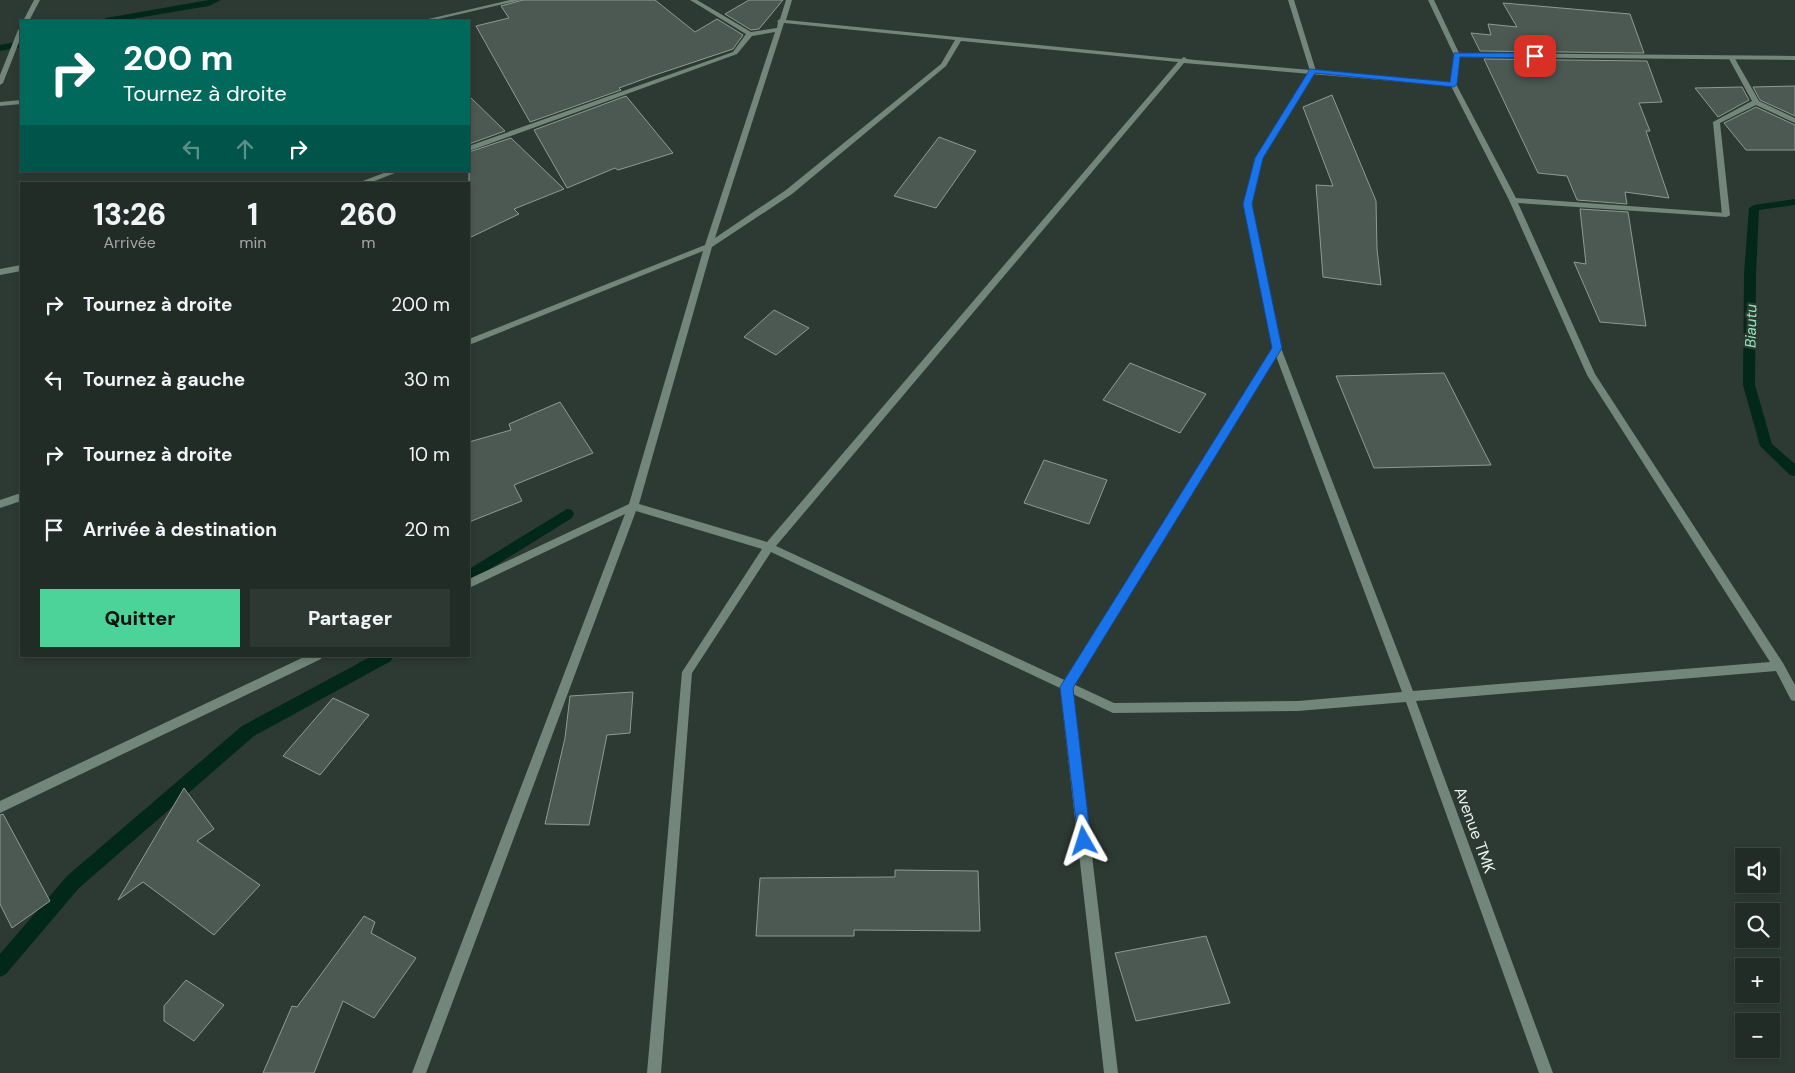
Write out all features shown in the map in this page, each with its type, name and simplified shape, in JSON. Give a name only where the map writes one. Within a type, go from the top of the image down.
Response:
[{"type":"street","points":[[27,20],[37,0]]},
{"type":"street","points":[[428,20],[518,0]]},
{"type":"street","points":[[693,0],[750,34],[778,30]]},
{"type":"street","points":[[420,1073],[633,506],[708,246],[788,0]]},
{"type":"street","points":[[1291,0],[1313,71]]},
{"type":"street","points":[[1431,0],[1457,55],[1454,84],[1513,200],[1591,375],[1779,666],[1795,696]]},
{"type":"street","points":[[780,21],[1454,84]]},
{"type":"street","points":[[0,83],[20,32]]},
{"type":"street","points":[[470,148],[735,53],[750,34]]},
{"type":"street","points":[[470,342],[708,246],[789,192],[944,65],[959,39]]},
{"type":"street","points":[[1457,55],[1795,58]]},
{"type":"street","points":[[1731,57],[1756,102],[1795,121]]},
{"type":"street","points":[[654,1073],[687,672],[769,547],[1184,59]]},
{"type":"street","name":"Avenue TMK","points":[[1313,71],[1259,158],[1248,204],[1277,348],[1409,696],[1546,1073]]},
{"type":"street","points":[[0,104],[20,102]]},
{"type":"street","points":[[1513,200],[1726,215],[1716,122],[1756,102]]},
{"type":"street","points":[[365,182],[394,172]]},
{"type":"street","points":[[0,272],[20,268]]},
{"type":"street","points":[[1111,1073],[1066,687],[1277,348]]},
{"type":"street","points":[[0,504],[20,497]]},
{"type":"street","points":[[470,584],[633,506],[769,547],[1113,708],[1298,706],[1779,666]]},
{"type":"street","points":[[0,807],[315,657]]},
{"type":"building","points":[[523,0],[655,0],[695,32],[717,19],[743,35],[733,49],[652,76],[619,88],[621,90],[530,122],[476,26],[509,18],[501,6]]},
{"type":"building","points":[[749,0],[783,0],[759,29],[751,30],[725,14]]},
{"type":"building","points":[[1503,3],[1630,14],[1644,53],[1480,51],[1471,33],[1491,35],[1488,24],[1517,27]]},
{"type":"building","points":[[1484,59],[1647,61],[1662,102],[1639,103],[1650,131],[1646,131],[1669,198],[1625,192],[1627,204],[1577,200],[1567,176],[1538,173]]},
{"type":"building","points":[[1795,86],[1795,116],[1760,100],[1753,87]]},
{"type":"building","points":[[1742,87],[1749,100],[1718,117],[1695,88]]},
{"type":"building","points":[[1332,95],[1376,201],[1377,249],[1381,285],[1323,277],[1316,185],[1333,186],[1303,107]]},
{"type":"building","points":[[626,96],[673,153],[618,170],[615,168],[567,188],[534,130]]},
{"type":"building","points":[[470,97],[505,131],[470,144]]},
{"type":"building","points":[[1756,107],[1795,125],[1795,150],[1746,150],[1724,123]]},
{"type":"building","points":[[939,137],[976,151],[936,208],[894,196]]},
{"type":"building","points":[[511,138],[564,189],[514,209],[519,214],[470,238],[470,152]]},
{"type":"building","points":[[1580,209],[1628,212],[1646,326],[1600,322],[1574,262],[1586,264]]},
{"type":"building","points":[[774,310],[809,328],[776,355],[744,337]]},
{"type":"building","points":[[1130,363],[1206,394],[1180,433],[1103,400]]},
{"type":"building","points":[[1444,373],[1491,465],[1374,468],[1336,376]]},
{"type":"building","points":[[560,402],[593,453],[514,485],[522,501],[470,522],[470,442],[511,430],[509,424]]},
{"type":"building","points":[[1044,460],[1107,480],[1089,524],[1024,503]]},
{"type":"building","points":[[633,692],[630,733],[607,735],[589,825],[545,824],[565,738],[570,696]]},
{"type":"building","points":[[333,698],[369,715],[320,775],[283,756]]},
{"type":"building","points":[[184,788],[214,829],[197,841],[260,885],[214,935],[143,882],[118,900]]},
{"type":"building","points":[[3,814],[50,901],[12,928],[0,904],[0,815]]},
{"type":"building","points":[[895,870],[978,871],[980,931],[854,930],[854,936],[756,936],[760,878],[895,877]]},
{"type":"building","points":[[364,916],[375,922],[371,933],[416,958],[374,1018],[343,1001],[314,1073],[263,1073],[292,1006],[297,1007]]},
{"type":"building","points":[[1206,936],[1230,1003],[1136,1021],[1115,953]]},
{"type":"building","points":[[186,980],[224,1005],[194,1041],[164,1021],[164,1006]]},
{"type":"waterway","points":[[112,20],[217,0]]},
{"type":"waterway","points":[[0,48],[20,44]]},
{"type":"waterway","name":"Biautu","points":[[1795,202],[1754,208],[1750,274],[1749,385],[1766,446],[1795,471]]},
{"type":"waterway","points":[[470,575],[567,514]]},
{"type":"waterway","points":[[0,968],[73,882],[248,731],[384,657]]},
{"type":"route","points":[[1084,841],[1066,687],[1277,348],[1248,204],[1259,158],[1313,71],[1454,84],[1457,55],[1535,56]]}]
